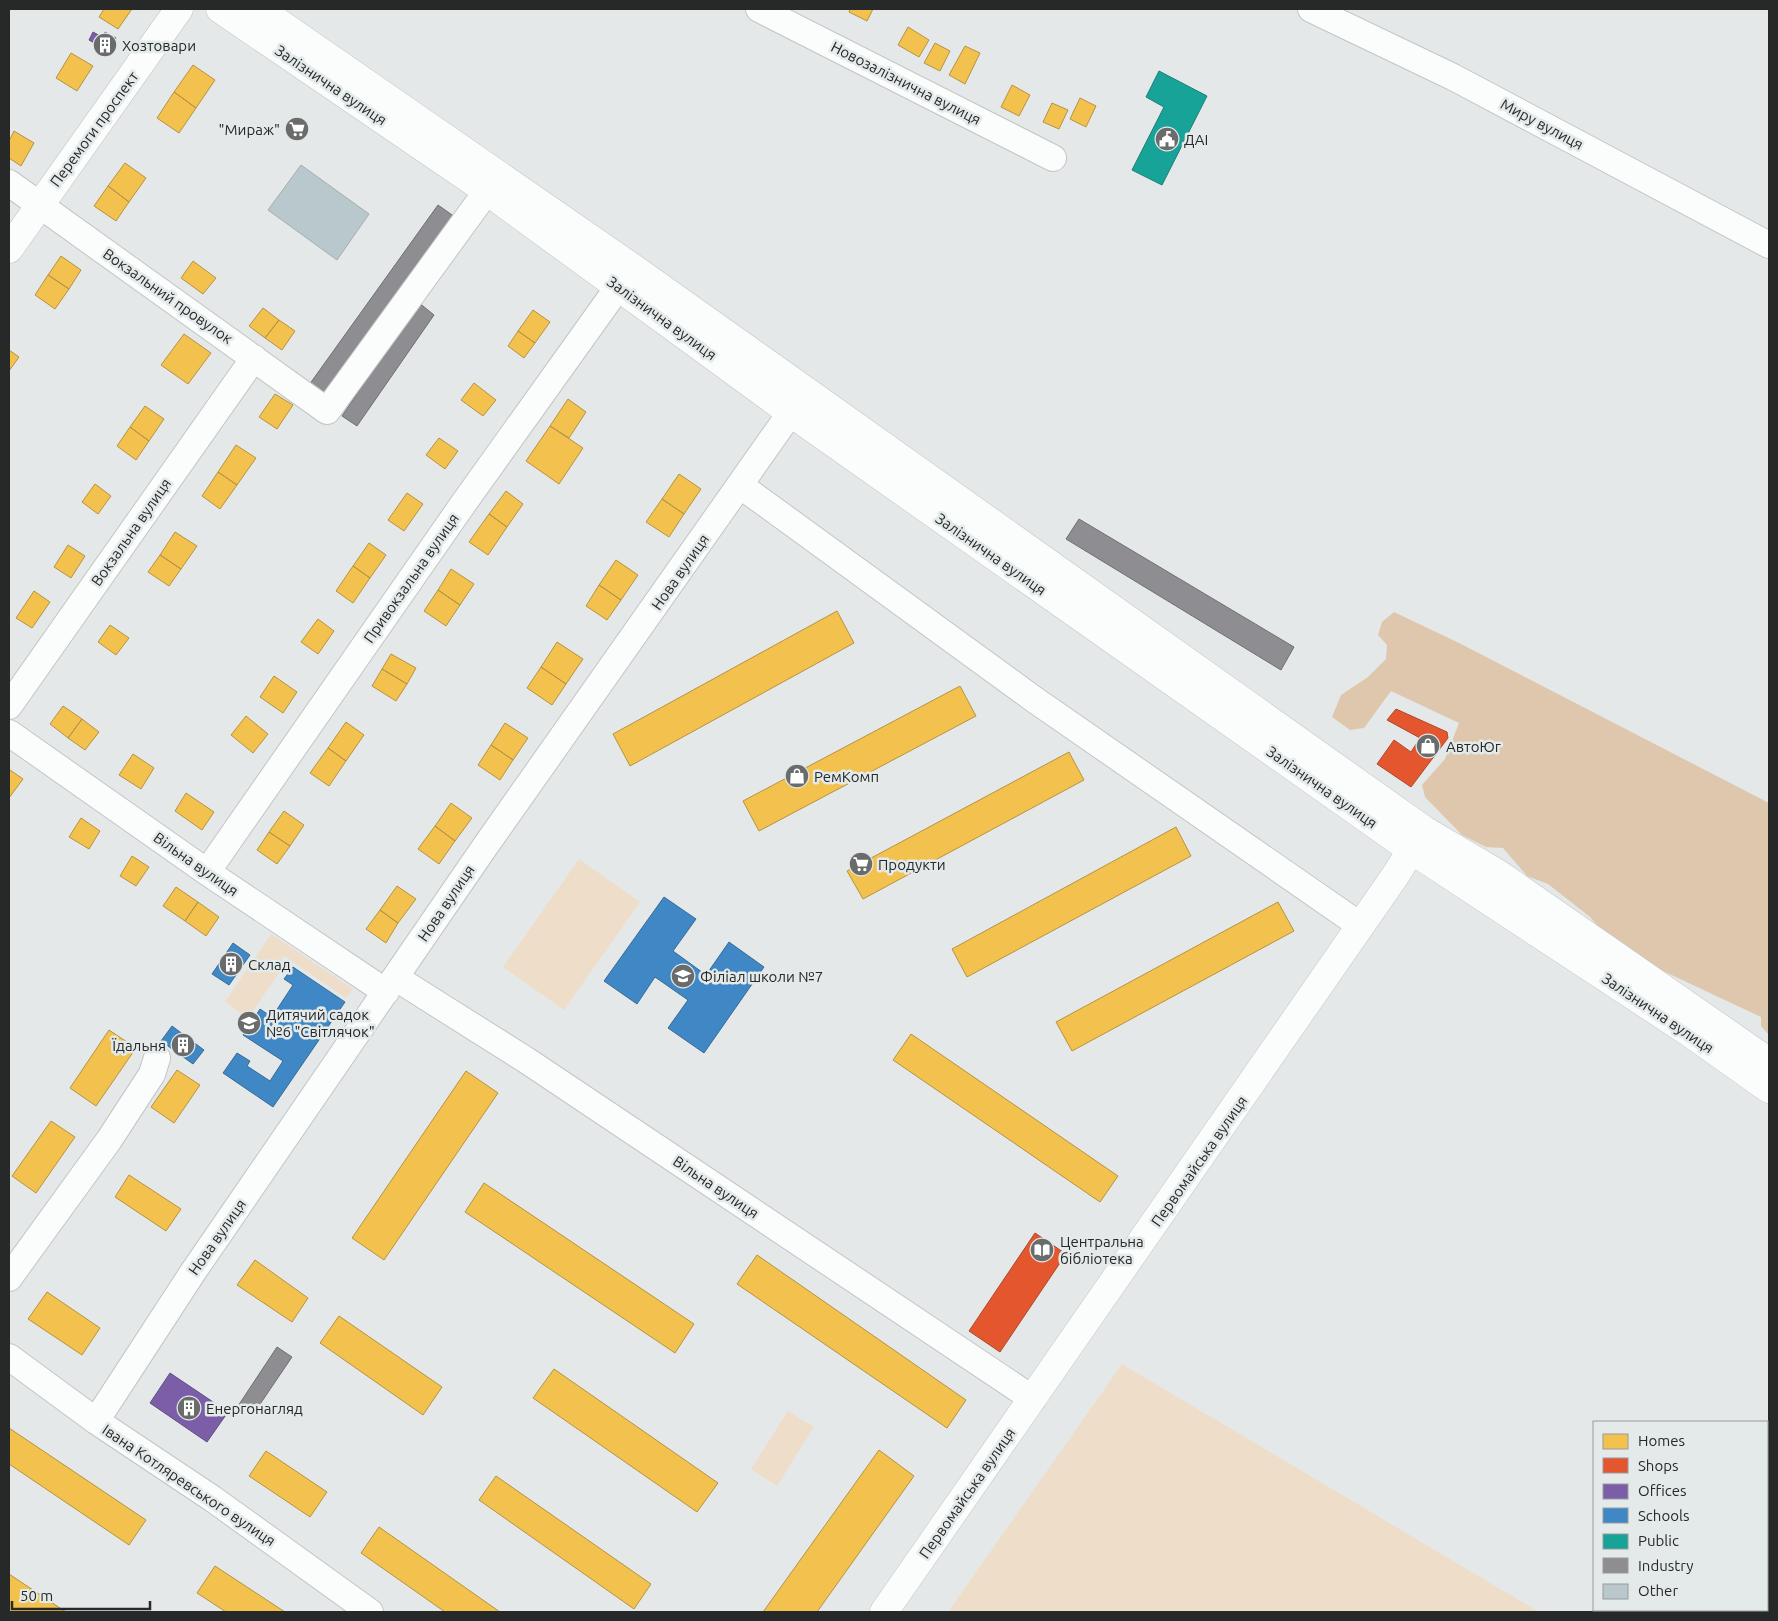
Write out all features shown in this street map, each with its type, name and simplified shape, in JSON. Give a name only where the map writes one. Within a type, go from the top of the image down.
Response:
[{"type":"main road","name":"Перемоги проспект","points":[[9,249],[179,9]]},
{"type":"main road","name":"Залізнична вулиця","points":[[220,9],[487,192],[619,286],[798,402],[1769,1089]]},
{"type":"main road","name":"Залізнична вулиця","points":[[259,9],[633,268],[798,402]]},
{"type":"main road","name":"Залізнична вулиця","points":[[1417,839],[1497,873],[1769,1062]]},
{"type":"main road","name":"Первомайська вулиця","points":[[884,1612],[1361,926],[1395,876],[1417,839]]},
{"type":"street","name":"Новозалізнична вулиця","points":[[759,9],[1053,158]]},
{"type":"street","name":"Миру вулиця","points":[[1311,9],[1453,77],[1769,244]]},
{"type":"street","name":"Вокзальний провулок","points":[[9,183],[327,411],[487,192]]},
{"type":"street","name":"Привокзальна вулиця","points":[[207,872],[461,507],[619,286]]},
{"type":"street","name":"Вокзальна вулиця","points":[[9,706],[254,358]]},
{"type":"street","name":"Нова вулиця","points":[[96,1421],[193,1272],[484,848],[798,402]]},
{"type":"street","points":[[740,486],[1035,700],[1361,926]]},
{"type":"street","name":"Вільна вулиця","points":[[9,733],[207,872],[391,985],[557,1080],[1033,1399]]},
{"type":"street","points":[[9,1278],[109,1140],[152,1074],[157,1058]]},
{"type":"street","name":"Івана Котляревського вулиця","points":[[9,1357],[96,1421],[213,1499],[370,1612]]},
{"type":"shaded area","points":[[1394,612],[1459,643],[1769,803],[1769,1035],[1761,1026],[1761,1017],[1663,971],[1604,933],[1590,917],[1548,884],[1527,876],[1503,848],[1486,847],[1462,835],[1425,797],[1422,785],[1445,759],[1459,723],[1391,691],[1364,728],[1350,730],[1332,717],[1341,695],[1368,677],[1386,659],[1387,645],[1378,635],[1382,622]]},
{"type":"shaded area","points":[[579,859],[640,902],[564,1010],[503,967]]},
{"type":"shaded area","points":[[271,934],[353,989],[346,998],[284,956],[277,967],[281,970],[248,1018],[225,1002]]},
{"type":"shaded area","points":[[1122,1364],[1539,1612],[948,1612]]},
{"type":"shaded area","points":[[788,1411],[814,1427],[777,1486],[751,1469]]},
{"type":"building: Homes","points":[[104,9],[132,9],[118,29],[99,17]]},
{"type":"building: Homes","points":[[850,9],[873,9],[867,21],[849,12]]},
{"type":"building: Homes","points":[[908,27],[929,40],[919,57],[898,45]]},
{"type":"building: Homes","points":[[935,43],[950,51],[940,71],[924,63]]},
{"type":"building: Homes","points":[[965,46],[980,53],[965,84],[949,75]]},
{"type":"building: Homes","points":[[71,53],[93,66],[77,91],[56,78]]},
{"type":"building: Homes","points":[[193,65],[215,80],[196,108],[174,92]]},
{"type":"building: Homes","points":[[1012,85],[1030,95],[1019,116],[1001,107]]},
{"type":"building: Homes","points":[[174,92],[196,108],[179,133],[157,118]]},
{"type":"building: Homes","points":[[1080,98],[1096,106],[1086,127],[1070,119]]},
{"type":"building: Homes","points":[[1052,103],[1068,110],[1059,129],[1043,122]]},
{"type":"building: Homes","points":[[14,131],[34,143],[21,166],[9,158],[9,141]]},
{"type":"building: Homes","points":[[125,163],[146,178],[129,202],[108,186]]},
{"type":"building: Homes","points":[[108,186],[129,202],[116,221],[94,206]]},
{"type":"building: Homes","points":[[61,256],[81,270],[69,289],[48,275]]},
{"type":"building: Homes","points":[[193,261],[216,278],[203,294],[181,278]]},
{"type":"building: Homes","points":[[48,275],[69,289],[55,309],[35,295]]},
{"type":"building: Homes","points":[[263,308],[279,320],[265,338],[249,326]]},
{"type":"building: Homes","points":[[533,310],[550,322],[535,343],[518,331]]},
{"type":"building: Homes","points":[[279,320],[295,331],[282,350],[265,338]]},
{"type":"building: Homes","points":[[518,331],[535,343],[524,358],[508,346]]},
{"type":"building: Homes","points":[[184,334],[211,353],[188,384],[161,365]]},
{"type":"building: Homes","points":[[9,350],[19,357],[9,371]]},
{"type":"building: Homes","points":[[474,383],[496,400],[483,416],[461,400]]},
{"type":"building: Homes","points":[[275,394],[293,405],[277,429],[259,417]]},
{"type":"building: Homes","points":[[568,399],[586,412],[569,438],[550,426]]},
{"type":"building: Homes","points":[[145,406],[164,419],[149,441],[130,427]]},
{"type":"building: Homes","points":[[550,426],[583,448],[559,484],[526,461]]},
{"type":"building: Homes","points":[[130,427],[149,441],[136,460],[117,446]]},
{"type":"building: Homes","points":[[439,438],[458,451],[445,469],[426,455]]},
{"type":"building: Homes","points":[[236,445],[256,458],[237,485],[218,472]]},
{"type":"building: Homes","points":[[218,472],[237,485],[220,509],[202,496]]},
{"type":"building: Homes","points":[[679,474],[701,489],[684,514],[662,499]]},
{"type":"building: Homes","points":[[95,484],[111,496],[98,514],[82,502]]},
{"type":"building: Homes","points":[[506,491],[523,504],[507,527],[489,514]]},
{"type":"building: Homes","points":[[407,493],[423,504],[404,531],[388,520]]},
{"type":"building: Homes","points":[[662,499],[684,514],[669,537],[646,522]]},
{"type":"building: Homes","points":[[489,514],[507,527],[488,555],[469,542]]},
{"type":"building: Homes","points":[[175,532],[197,546],[181,569],[160,555]]},
{"type":"building: Homes","points":[[369,543],[386,555],[370,578],[353,566]]},
{"type":"building: Homes","points":[[68,545],[85,556],[71,578],[54,567]]},
{"type":"building: Homes","points":[[160,555],[181,569],[169,586],[148,572]]},
{"type":"building: Homes","points":[[616,560],[638,575],[621,600],[599,585]]},
{"type":"building: Homes","points":[[353,566],[370,578],[353,603],[336,591]]},
{"type":"building: Homes","points":[[451,569],[474,584],[460,605],[438,590]]},
{"type":"building: Homes","points":[[599,585],[621,600],[607,620],[586,606]]},
{"type":"building: Homes","points":[[438,590],[460,605],[446,626],[424,611]]},
{"type":"building: Homes","points":[[34,591],[50,602],[32,628],[16,618]]},
{"type":"building: Homes","points":[[837,611],[854,643],[630,766],[613,734]]},
{"type":"building: Homes","points":[[318,619],[334,631],[318,654],[301,642]]},
{"type":"building: Homes","points":[[110,625],[129,638],[116,655],[98,642]]},
{"type":"building: Homes","points":[[557,642],[583,659],[566,684],[541,667]]},
{"type":"building: Homes","points":[[391,654],[416,668],[407,684],[382,669]]},
{"type":"building: Homes","points":[[541,667],[566,684],[552,705],[527,688]]},
{"type":"building: Homes","points":[[382,669],[407,684],[396,701],[372,686]]},
{"type":"building: Homes","points":[[274,676],[297,692],[283,713],[260,697]]},
{"type":"building: Homes","points":[[960,686],[976,716],[759,831],[743,801]]},
{"type":"building: Homes","points":[[63,706],[82,719],[68,738],[50,724]]},
{"type":"building: Homes","points":[[246,716],[268,734],[253,753],[231,735]]},
{"type":"building: Homes","points":[[82,719],[99,732],[85,750],[68,738]]},
{"type":"building: Homes","points":[[346,722],[364,735],[346,761],[328,748]]},
{"type":"building: Homes","points":[[505,723],[528,738],[513,760],[491,745]]},
{"type":"building: Homes","points":[[491,745],[513,760],[500,780],[478,765]]},
{"type":"building: Homes","points":[[328,748],[346,761],[329,786],[310,773]]},
{"type":"building: Homes","points":[[1069,752],[1084,780],[863,899],[847,871]]},
{"type":"building: Homes","points":[[133,754],[154,768],[141,789],[119,775]]},
{"type":"building: Homes","points":[[9,771],[23,779],[9,798]]},
{"type":"building: Homes","points":[[186,793],[214,812],[202,830],[175,811]]},
{"type":"building: Homes","points":[[451,803],[472,818],[455,841],[435,826]]},
{"type":"building: Homes","points":[[284,811],[304,825],[290,846],[269,832]]},
{"type":"building: Homes","points":[[81,818],[100,831],[89,849],[69,837]]},
{"type":"building: Homes","points":[[435,826],[455,841],[439,864],[418,849]]},
{"type":"building: Homes","points":[[1176,827],[1191,856],[967,977],[952,949]]},
{"type":"building: Homes","points":[[269,832],[290,846],[277,864],[257,850]]},
{"type":"building: Homes","points":[[132,856],[149,867],[136,886],[120,876]]},
{"type":"building: Homes","points":[[397,886],[416,899],[398,923],[380,910]]},
{"type":"building: Homes","points":[[176,887],[198,902],[185,921],[163,906]]},
{"type":"building: Homes","points":[[198,902],[219,917],[206,936],[185,921]]},
{"type":"building: Homes","points":[[1278,902],[1294,931],[1072,1051],[1056,1022]]},
{"type":"building: Homes","points":[[380,910],[398,923],[386,943],[366,929]]},
{"type":"building: Homes","points":[[109,1030],[136,1048],[96,1106],[70,1088]]},
{"type":"building: Homes","points":[[911,1034],[1118,1176],[1100,1202],[893,1060]]},
{"type":"building: Homes","points":[[177,1070],[200,1085],[174,1123],[151,1107]]},
{"type":"building: Homes","points":[[466,1071],[498,1093],[384,1260],[352,1238]]},
{"type":"building: Homes","points":[[51,1121],[75,1137],[36,1193],[12,1176]]},
{"type":"building: Homes","points":[[129,1175],[181,1209],[166,1231],[115,1197]]},
{"type":"building: Homes","points":[[484,1183],[694,1324],[675,1353],[465,1212]]},
{"type":"building: Homes","points":[[757,1255],[966,1400],[947,1428],[737,1284]]},
{"type":"building: Homes","points":[[255,1260],[308,1298],[292,1322],[237,1285]]},
{"type":"building: Homes","points":[[47,1292],[100,1328],[82,1355],[28,1319]]},
{"type":"building: Homes","points":[[339,1316],[442,1387],[423,1415],[320,1343]]},
{"type":"building: Homes","points":[[554,1369],[718,1483],[697,1512],[533,1398]]},
{"type":"building: Homes","points":[[9,1428],[146,1520],[129,1545],[9,1464]]},
{"type":"building: Homes","points":[[879,1450],[914,1476],[817,1612],[763,1612]]},
{"type":"building: Homes","points":[[266,1451],[327,1492],[310,1517],[249,1476]]},
{"type":"building: Homes","points":[[496,1476],[651,1584],[634,1609],[479,1500]]},
{"type":"building: Homes","points":[[379,1527],[500,1612],[445,1612],[361,1553]]},
{"type":"building: Homes","points":[[215,1566],[285,1612],[226,1612],[197,1593]]},
{"type":"building: Homes","points":[[9,1574],[66,1612],[9,1612]]},
{"type":"building: Shops","points":[[297,120],[306,126],[296,140],[287,134]]},
{"type":"building: Shops","name":"АвтоЮг","points":[[1396,709],[1447,732],[1448,738],[1411,787],[1377,764],[1394,740],[1411,752],[1420,738],[1387,720]]},
{"type":"building: Shops","points":[[1035,1233],[1066,1254],[1000,1352],[969,1331]]},
{"type":"building: Offices","name":"Хозтовари","points":[[93,32],[102,37],[105,32],[116,38],[108,51],[89,40]]},
{"type":"building: Offices","name":"Енергонагляд","points":[[170,1373],[228,1412],[207,1442],[150,1403]]},
{"type":"building: Schools","name":"Філіал школи №7","points":[[664,897],[696,919],[673,951],[706,975],[729,942],[764,967],[704,1053],[668,1028],[688,1000],[655,977],[637,1004],[604,981]]},
{"type":"building: Schools","name":"Склад","points":[[233,943],[250,955],[229,985],[212,974]]},
{"type":"building: Schools","points":[[293,967],[345,1002],[273,1107],[223,1073],[237,1053],[250,1061],[247,1066],[270,1081],[283,1061],[243,1035],[260,1009],[272,1017],[293,985],[284,979]]},
{"type":"building: Schools","name":"Їдальня","points":[[172,1026],[204,1050],[193,1064],[161,1041]]},
{"type":"building: Public","name":"ДАІ","points":[[1159,71],[1207,96],[1162,185],[1132,170],[1164,107],[1146,97]]},
{"type":"building: Industry","points":[[438,205],[455,217],[326,395],[309,385]]},
{"type":"building: Industry","points":[[418,302],[434,315],[357,426],[342,416]]},
{"type":"building: Industry","points":[[1079,519],[1294,647],[1281,670],[1066,539]]},
{"type":"building: Industry","points":[[277,1347],[292,1357],[252,1416],[238,1406]]},
{"type":"building: Other","points":[[301,165],[369,214],[337,260],[268,210]]},
{"type":"place","name":"Хозтовари","points":[[105,45]]},
{"type":"place","name":"\"Мираж\"","points":[[297,129]]},
{"type":"place","name":"ДАІ","points":[[1167,139]]},
{"type":"place","name":"АвтоЮг","points":[[1428,746]]},
{"type":"place","name":"РемКомп","points":[[797,776]]},
{"type":"place","name":"Продукти","points":[[861,864]]},
{"type":"place","name":"Склад","points":[[231,964]]},
{"type":"place","name":"Філіал школи №7","points":[[683,976]]},
{"type":"place","name":"Дитячий садок №6 \"Світлячок\"","points":[[249,1023]]},
{"type":"place","name":"Їдальня","points":[[183,1045]]},
{"type":"place","name":"Центральна бібліотека","points":[[1042,1250]]},
{"type":"place","name":"Енергонагляд","points":[[189,1408]]}]
